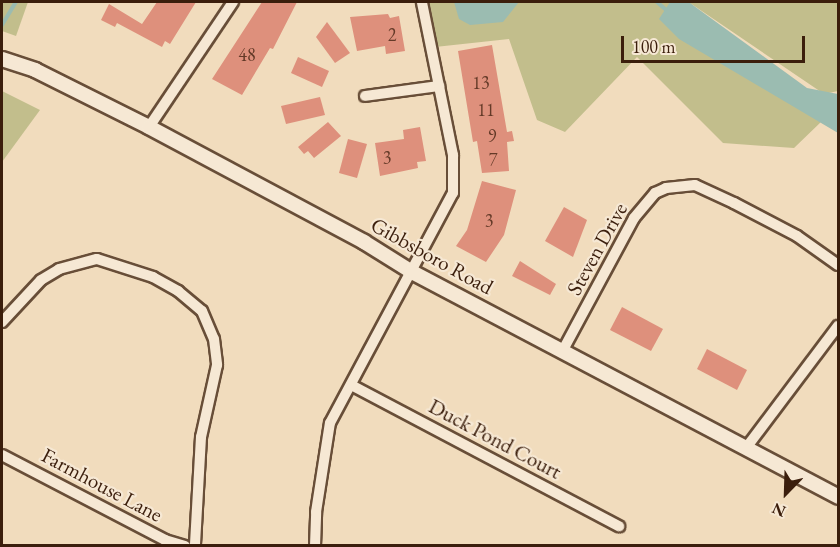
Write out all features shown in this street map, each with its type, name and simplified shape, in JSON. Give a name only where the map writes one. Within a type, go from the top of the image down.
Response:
[{"type":"street","points":[[149,127],[233,2]]},
{"type":"street","points":[[315,546],[316,512],[330,423],[353,386],[453,193],[453,155],[422,2]]},
{"type":"street","name":"Gibbsboro Road","points":[[2,59],[35,70],[149,127],[364,242],[412,272],[838,497]]},
{"type":"street","points":[[365,96],[439,86]]},
{"type":"street","name":"Steven Drive","points":[[563,350],[634,218],[644,204],[666,188],[695,185],[796,236],[838,265]]},
{"type":"street","points":[[2,322],[41,280],[59,269],[97,259],[153,277],[178,291],[202,311],[214,339],[217,365],[201,437],[195,546]]},
{"type":"street","points":[[746,448],[838,327]]},
{"type":"street","name":"Duck Pond Court","points":[[353,386],[619,526]]},
{"type":"street","name":"Farmhouse Lane","points":[[2,455],[165,540],[185,546]]},
{"type":"shaded area","points":[[2,2],[28,2],[16,36],[2,31]]},
{"type":"shaded area","points":[[425,2],[838,2],[838,91],[824,94],[690,3],[822,121],[794,148],[723,143],[637,57],[565,132],[537,120],[509,39],[435,47]]},
{"type":"shaded area","points":[[2,91],[40,110],[2,162]]},
{"type":"water","points":[[454,2],[519,2],[503,22],[470,25],[459,19]]},
{"type":"water","points":[[670,2],[690,3],[807,88],[838,94],[838,133],[679,39],[659,19]]},
{"type":"building","points":[[157,2],[196,2],[170,44],[165,41],[162,47],[117,23],[115,27],[101,20],[109,4],[142,24]]},
{"type":"building","points":[[262,2],[297,2],[273,49],[270,48],[242,95],[212,79]]},
{"type":"building","points":[[388,14],[390,18],[399,16],[405,51],[386,54],[385,46],[357,51],[350,17]]},
{"type":"building","points":[[327,22],[350,53],[335,63],[316,37]]},
{"type":"building","points":[[492,45],[507,132],[512,131],[514,141],[507,142],[509,171],[482,173],[477,141],[473,142],[458,51]]},
{"type":"building","points":[[298,57],[329,71],[322,87],[291,73]]},
{"type":"building","points":[[320,97],[325,115],[286,124],[281,106]]},
{"type":"building","points":[[328,122],[341,136],[314,158],[308,151],[304,154],[298,147]]},
{"type":"building","points":[[420,127],[426,161],[417,162],[418,168],[380,176],[375,143],[404,139],[403,130]]},
{"type":"building","points":[[348,139],[367,144],[357,178],[339,173]]},
{"type":"building","points":[[482,181],[516,190],[504,235],[486,262],[456,246],[467,230]]},
{"type":"building","points":[[564,207],[587,220],[573,257],[545,241]]},
{"type":"building","points":[[520,261],[556,284],[550,295],[512,276]]},
{"type":"building","points":[[622,307],[663,329],[651,351],[610,330]]},
{"type":"building","points":[[707,349],[747,370],[737,390],[697,369]]},
{"type":"waterway","points":[[2,25],[16,2]]},
{"type":"waterway","points":[[657,2],[665,9]]}]
